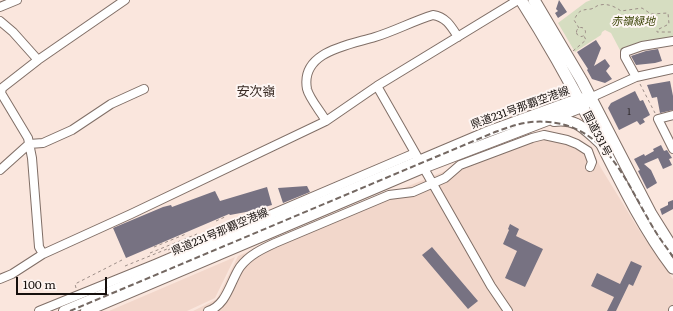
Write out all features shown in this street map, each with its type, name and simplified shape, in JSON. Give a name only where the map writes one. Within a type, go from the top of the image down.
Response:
[{"type":"highway","name":"国道331号","points":[[519,0],[554,55],[653,240],[673,268]]},
{"type":"highway","name":"国道331号","points":[[534,0],[564,49],[650,214],[673,249]]},
{"type":"main road","name":"県道231号那覇空港線","points":[[86,311],[419,160],[482,144],[541,123],[590,98]]},
{"type":"main road","name":"県道231号那覇空港線","points":[[64,311],[487,132],[580,103]]},
{"type":"main road","points":[[541,123],[562,120],[575,122],[586,129],[602,144]]},
{"type":"street","points":[[0,7],[17,0]]},
{"type":"street","points":[[43,254],[39,247],[32,158],[28,138],[1,93],[2,88],[38,60],[125,0]]},
{"type":"street","points":[[502,0],[502,9]]},
{"type":"street","points":[[0,279],[12,274],[43,254],[131,214],[326,121],[377,86],[519,0]]},
{"type":"street","points":[[326,121],[307,90],[307,78],[310,69],[316,60],[337,48],[356,44],[383,35],[432,15],[439,16],[444,19],[458,37]]},
{"type":"street","points":[[0,21],[13,32],[38,60]]},
{"type":"street","points":[[636,77],[625,57],[625,52],[642,46],[673,41]]},
{"type":"street","points":[[590,98],[636,77],[673,70]]},
{"type":"street","points":[[377,86],[491,286],[508,311]]},
{"type":"street","points":[[0,170],[29,144],[43,143],[72,130],[111,104],[144,89]]},
{"type":"street","points":[[673,116],[658,119],[673,149]]},
{"type":"street","points":[[208,311],[220,304],[240,267],[248,258],[259,251],[389,196],[413,192],[446,178],[460,165],[532,138],[544,135],[567,140],[588,151],[592,162],[590,167]]},
{"type":"street","points":[[39,311],[419,160]]},
{"type":"path","points":[[573,51],[586,40],[584,36],[586,34],[585,30],[579,28],[574,20],[579,11],[586,8],[592,9],[603,4],[614,6],[621,11],[642,8],[651,14],[668,13],[669,24],[657,30],[657,32],[673,32]]},
{"type":"path","points":[[579,28],[577,30],[578,34],[580,36],[584,36]]},
{"type":"path","points":[[636,77],[658,119]]},
{"type":"path","points":[[216,221],[227,216]]},
{"type":"path","points":[[154,247],[186,234]]},
{"type":"path","points":[[150,253],[197,234]]},
{"type":"path","points":[[125,266],[172,247],[168,250]]},
{"type":"path","points":[[78,292],[75,284],[122,260]]},
{"type":"shaded area","points":[[540,132],[563,136],[592,150],[601,168],[639,230],[673,279],[673,311],[193,311],[217,299],[238,256]]},
{"type":"shaded area","points":[[235,257],[215,298],[187,311],[109,311]]},
{"type":"green space","name":"赤嶺緑地","points":[[591,0],[673,0],[673,38],[645,42],[621,52],[611,33],[605,30],[601,35],[575,52],[558,23],[586,2]]},
{"type":"building","points":[[559,0],[567,12],[558,18],[555,13],[558,11],[556,9]]},
{"type":"building","points":[[596,40],[601,48],[594,66],[605,59],[610,66],[606,71],[612,79],[605,83],[592,79],[587,70],[588,69],[577,52]]},
{"type":"building","points":[[658,49],[662,61],[655,63],[636,65],[631,56],[646,51]]},
{"type":"building","points":[[670,81],[673,96],[673,110],[660,113],[657,97],[652,98],[647,85]]},
{"type":"building","points":[[635,91],[640,101],[643,100],[650,115],[643,119],[645,122],[640,125],[637,121],[619,130],[608,108],[611,103]]},
{"type":"building","points":[[661,145],[664,151],[667,150],[672,158],[669,159],[672,165],[663,169],[658,158],[644,164],[651,170],[657,183],[647,189],[634,159],[644,154],[645,156],[654,151],[653,149]]},
{"type":"building","points":[[307,186],[310,192],[283,203],[278,188]]},
{"type":"building","points":[[267,187],[272,205],[246,212],[229,214],[126,258],[113,228],[163,207],[171,205],[172,207],[215,191],[220,201]]},
{"type":"building","points":[[673,200],[673,209],[662,215],[660,209],[668,205],[668,202]]},
{"type":"building","points":[[510,224],[519,229],[516,236],[543,249],[525,287],[505,278],[517,251],[503,244]]},
{"type":"building","points":[[432,247],[478,301],[468,309],[422,255]]},
{"type":"building","points":[[631,261],[642,266],[633,286],[629,284],[616,311],[607,311],[614,297],[591,286],[597,273],[620,284]]},
{"type":"railway","points":[[70,311],[495,132],[531,122],[557,123],[578,130],[595,141],[610,157],[623,175],[657,234],[673,257]]},
{"type":"district","name":"安次嶺","points":[[256,92]]}]
